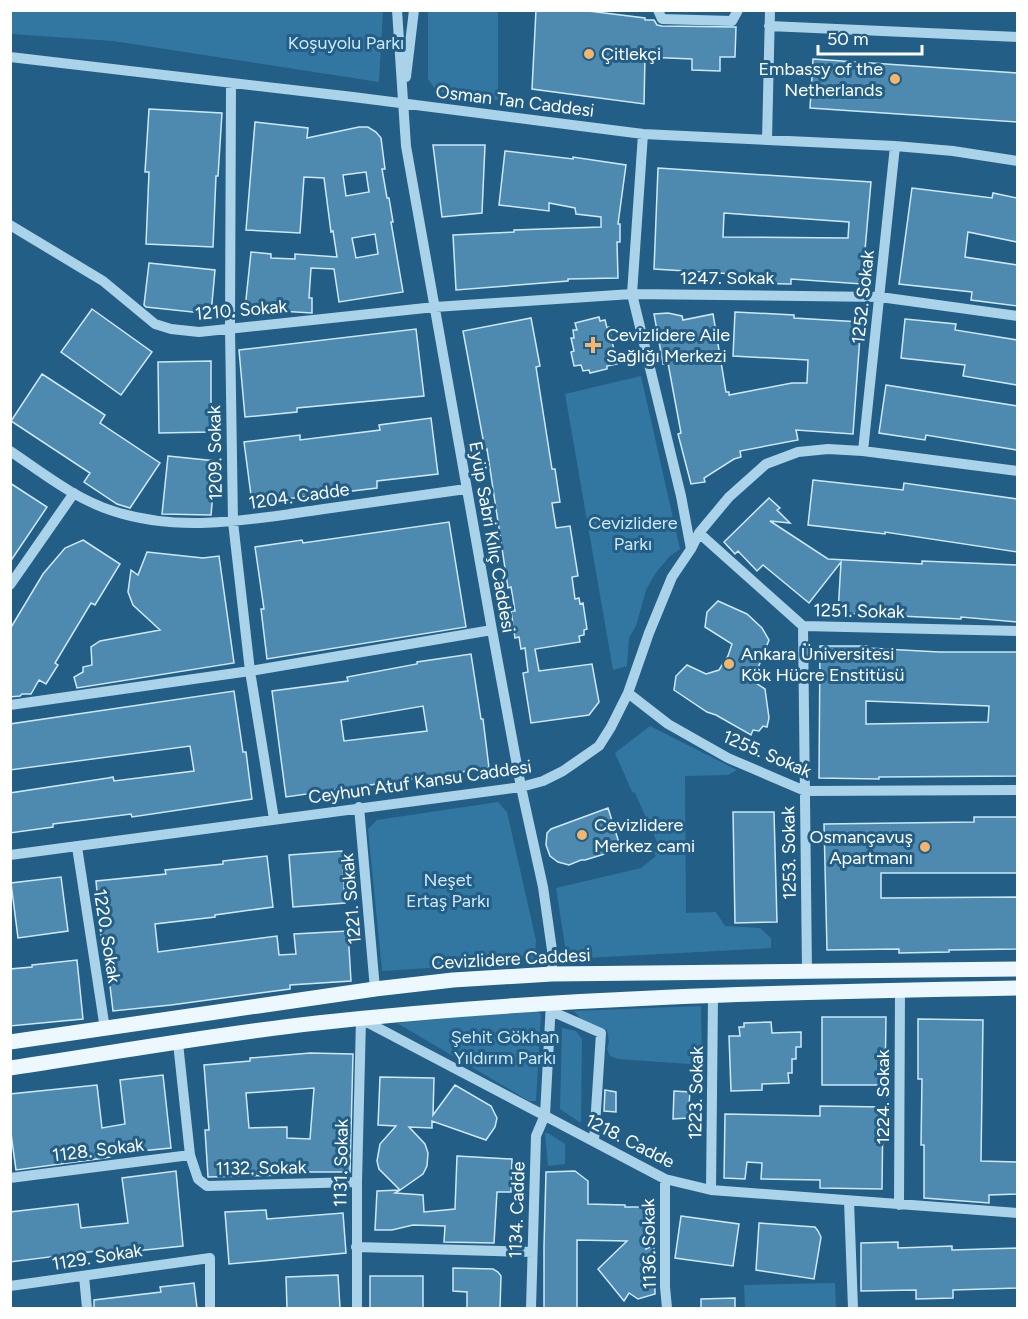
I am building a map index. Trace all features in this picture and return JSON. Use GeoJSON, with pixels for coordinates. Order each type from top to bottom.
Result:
{"type":"FeatureCollection","features":[{"type":"Feature","properties":{"kind":"main road","name":"Cevizlidere Caddesi"},"geometry":{"type":"LineString","coordinates":[[10,1042],[375,989],[453,980],[552,974],[1017,969]]}},
{"type":"Feature","properties":{"kind":"main road"},"geometry":{"type":"LineString","coordinates":[[10,1068],[178,1042],[361,1018],[714,996],[1017,988]]}},
{"type":"Feature","properties":{"kind":"street","name":"Eyüp Sabri Kılıç Caddesi"},"geometry":{"type":"LineString","coordinates":[[397,10],[406,146],[521,787],[543,887],[552,950],[552,974]]}},
{"type":"Feature","properties":{"kind":"street","name":"Eyüp Sabri Kılıç Caddesi"},"geometry":{"type":"LineString","coordinates":[[402,104],[414,10]]}},
{"type":"Feature","properties":{"kind":"street"},"geometry":{"type":"LineString","coordinates":[[658,10],[662,19],[732,21],[738,10]]}},
{"type":"Feature","properties":{"kind":"street"},"geometry":{"type":"LineString","coordinates":[[767,140],[770,10]]}},
{"type":"Feature","properties":{"kind":"street"},"geometry":{"type":"LineString","coordinates":[[769,26],[1017,37]]}},
{"type":"Feature","properties":{"kind":"street","name":"Osman Tan Caddesi"},"geometry":{"type":"LineString","coordinates":[[10,57],[643,134],[895,146],[952,151],[1017,161]]}},
{"type":"Feature","properties":{"kind":"street","name":"1209. Sokak"},"geometry":{"type":"LineString","coordinates":[[231,83],[230,328],[233,522],[250,671],[274,819]]}},
{"type":"Feature","properties":{"kind":"street"},"geometry":{"type":"LineString","coordinates":[[643,134],[632,294],[681,496],[691,549]]}},
{"type":"Feature","properties":{"kind":"street","name":"1252. Sokak"},"geometry":{"type":"LineString","coordinates":[[863,451],[895,146]]}},
{"type":"Feature","properties":{"kind":"street","name":"1210. Sokak"},"geometry":{"type":"LineString","coordinates":[[10,225],[104,281],[150,320],[171,329],[199,332],[435,307]]}},
{"type":"Feature","properties":{"kind":"street","name":"1247. Sokak"},"geometry":{"type":"LineString","coordinates":[[435,307],[632,294],[880,297],[1017,316]]}},
{"type":"Feature","properties":{"kind":"street","name":"Ceyhun Atuf Kansu Caddesi"},"geometry":{"type":"LineString","coordinates":[[10,855],[521,787],[543,781],[563,771],[599,746],[628,693],[672,577],[699,533],[729,497],[766,464],[798,452],[828,449],[863,451],[1017,471]]}},
{"type":"Feature","properties":{"kind":"street","name":"1204. Cadde"},"geometry":{"type":"LineString","coordinates":[[10,451],[74,493],[111,510],[172,523],[233,522],[466,489]]}},
{"type":"Feature","properties":{"kind":"street"},"geometry":{"type":"LineString","coordinates":[[10,585],[74,493]]}},
{"type":"Feature","properties":{"kind":"street","name":"1251. Sokak"},"geometry":{"type":"LineString","coordinates":[[699,533],[803,626],[1017,631]]}},
{"type":"Feature","properties":{"kind":"street","name":"1253. Sokak"},"geometry":{"type":"LineString","coordinates":[[803,626],[807,971]]}},
{"type":"Feature","properties":{"kind":"street"},"geometry":{"type":"LineString","coordinates":[[10,705],[250,671],[492,630]]}},
{"type":"Feature","properties":{"kind":"street","name":"1255. Sokak"},"geometry":{"type":"LineString","coordinates":[[628,693],[668,724],[728,758],[805,791],[1017,790]]}},
{"type":"Feature","properties":{"kind":"street","name":"1221. Sokak"},"geometry":{"type":"LineString","coordinates":[[359,807],[375,989]]}},
{"type":"Feature","properties":{"kind":"street","name":"1220. Sokak"},"geometry":{"type":"LineString","coordinates":[[77,847],[105,1029]]}},
{"type":"Feature","properties":{"kind":"street","name":"1224. Sokak"},"geometry":{"type":"LineString","coordinates":[[899,1205],[900,990]]}},
{"type":"Feature","properties":{"kind":"street","name":"1223. Sokak"},"geometry":{"type":"LineString","coordinates":[[711,1190],[714,996]]}},
{"type":"Feature","properties":{"kind":"street"},"geometry":{"type":"LineString","coordinates":[[545,1115],[551,1007],[601,1033],[594,1141]]}},
{"type":"Feature","properties":{"kind":"street","name":"1218. Cadde"},"geometry":{"type":"LineString","coordinates":[[361,1018],[665,1179],[711,1190],[1017,1213]]}},
{"type":"Feature","properties":{"kind":"street","name":"1131. Sokak"},"geometry":{"type":"LineString","coordinates":[[357,1308],[356,1247],[361,1018]]}},
{"type":"Feature","properties":{"kind":"street","name":"1132. Sokak"},"geometry":{"type":"LineString","coordinates":[[178,1042],[190,1155],[198,1179],[207,1186],[357,1182]]}},
{"type":"Feature","properties":{"kind":"street","name":"1134. Cadde"},"geometry":{"type":"LineString","coordinates":[[531,1308],[536,1136],[545,1115]]}},
{"type":"Feature","properties":{"kind":"street","name":"1128. Sokak"},"geometry":{"type":"LineString","coordinates":[[10,1178],[190,1155]]}},
{"type":"Feature","properties":{"kind":"street","name":"1136. Sokak"},"geometry":{"type":"LineString","coordinates":[[665,1179],[667,1308]]}},
{"type":"Feature","properties":{"kind":"street"},"geometry":{"type":"LineString","coordinates":[[849,1202],[853,1308]]}},
{"type":"Feature","properties":{"kind":"street"},"geometry":{"type":"LineString","coordinates":[[356,1247],[532,1252]]}},
{"type":"Feature","properties":{"kind":"street","name":"1129. Sokak"},"geometry":{"type":"LineString","coordinates":[[10,1286],[210,1258],[210,1303]]}},
{"type":"Feature","properties":{"kind":"street"},"geometry":{"type":"LineString","coordinates":[[84,1276],[87,1308]]}},
{"type":"Feature","properties":{"kind":"green space","name":"Koşuyolu Parkı"},"geometry":{"type":"Polygon","coordinates":[[[10,11],[383,11],[379,82],[113,41],[11,34],[10,11]]]}},
{"type":"Feature","properties":{"kind":"green space"},"geometry":{"type":"Polygon","coordinates":[[[428,11],[498,11],[498,100],[437,92],[428,79],[428,11]]]}},
{"type":"Feature","properties":{"kind":"green space","name":"Cevizlidere Parkı"},"geometry":{"type":"Polygon","coordinates":[[[641,376],[680,549],[670,556],[655,574],[646,590],[636,626],[629,638],[627,666],[613,670],[565,394],[641,376]]]}},
{"type":"Feature","properties":{"kind":"green space"},"geometry":{"type":"Polygon","coordinates":[[[650,726],[737,770],[728,775],[685,776],[686,913],[716,912],[725,926],[760,928],[771,938],[771,948],[567,959],[556,888],[641,868],[656,856],[653,846],[657,842],[615,753],[650,726]]]}},
{"type":"Feature","properties":{"kind":"green space","name":"Neşet Ertaş Parkı"},"geometry":{"type":"Polygon","coordinates":[[[498,802],[507,812],[536,940],[535,958],[527,962],[382,971],[368,829],[377,820],[498,802]]]}},
{"type":"Feature","properties":{"kind":"green space"},"geometry":{"type":"Polygon","coordinates":[[[701,1006],[702,1065],[618,1059],[610,1056],[607,1049],[609,1042],[607,1030],[581,1019],[574,1011],[701,1006]]]}},
{"type":"Feature","properties":{"kind":"green space","name":"Şehit Gökhan Yıldırım Parkı"},"geometry":{"type":"Polygon","coordinates":[[[535,1010],[541,1014],[536,1101],[529,1101],[397,1023],[535,1010]]]}},
{"type":"Feature","properties":{"kind":"green space"},"geometry":{"type":"Polygon","coordinates":[[[562,1028],[576,1031],[582,1039],[581,1123],[560,1109],[562,1028]]]}},
{"type":"Feature","properties":{"kind":"green space"},"geometry":{"type":"Polygon","coordinates":[[[545,1133],[565,1144],[565,1164],[548,1166],[545,1133]]]}},
{"type":"Feature","properties":{"kind":"green space"},"geometry":{"type":"Polygon","coordinates":[[[835,1283],[836,1308],[745,1308],[744,1285],[835,1283]]]}},
{"type":"Feature","properties":{"kind":"building","name":"Çitlekçi"},"geometry":{"type":"Polygon","coordinates":[[[536,10],[580,10],[645,18],[645,20],[654,20],[657,25],[662,26],[736,27],[735,57],[720,57],[720,71],[692,70],[692,59],[645,57],[644,104],[532,89],[536,10]]]}},
{"type":"Feature","properties":{"kind":"building"},"geometry":{"type":"Polygon","coordinates":[[[813,59],[1017,73],[1017,122],[810,108],[813,59]]]}},
{"type":"Feature","properties":{"kind":"building"},"geometry":{"type":"Polygon","coordinates":[[[149,109],[222,113],[213,247],[146,244],[149,172],[145,172],[149,109]]]}},
{"type":"Feature","properties":{"kind":"building"},"geometry":{"type":"Polygon","coordinates":[[[255,122],[308,128],[307,138],[368,127],[381,138],[385,169],[382,169],[387,198],[389,198],[403,292],[339,302],[334,269],[311,268],[309,298],[312,298],[312,313],[245,309],[251,252],[271,254],[271,258],[295,259],[295,254],[337,257],[333,231],[331,232],[324,178],[304,177],[300,233],[246,230],[255,122]],[[366,172],[343,175],[346,196],[369,192],[366,172]],[[375,234],[352,238],[356,258],[378,254],[375,234]]]}},
{"type":"Feature","properties":{"kind":"building"},"geometry":{"type":"Polygon","coordinates":[[[433,145],[485,145],[482,213],[442,217],[433,145]]]}},
{"type":"Feature","properties":{"kind":"building"},"geometry":{"type":"Polygon","coordinates":[[[505,151],[573,159],[573,157],[626,165],[618,224],[620,224],[620,242],[617,242],[618,278],[568,279],[568,281],[456,290],[453,235],[601,227],[601,217],[576,214],[575,208],[549,203],[549,211],[499,205],[505,151]]]}},
{"type":"Feature","properties":{"kind":"building"},"geometry":{"type":"Polygon","coordinates":[[[658,168],[871,182],[862,284],[791,279],[791,284],[734,283],[734,274],[654,269],[658,168]],[[724,213],[723,237],[848,238],[849,222],[724,213]]]}},
{"type":"Feature","properties":{"kind":"building"},"geometry":{"type":"Polygon","coordinates":[[[912,188],[992,198],[993,193],[1017,198],[1017,242],[968,232],[965,257],[1017,265],[1017,306],[971,300],[972,292],[899,284],[912,188]]]}},
{"type":"Feature","properties":{"kind":"building"},"geometry":{"type":"Polygon","coordinates":[[[149,263],[215,270],[211,314],[146,307],[144,305],[149,263]]]}},
{"type":"Feature","properties":{"kind":"building"},"geometry":{"type":"Polygon","coordinates":[[[92,309],[152,352],[121,395],[61,352],[92,309]]]}},
{"type":"Feature","properties":{"kind":"building"},"geometry":{"type":"Polygon","coordinates":[[[735,312],[861,322],[853,434],[796,430],[798,440],[740,451],[741,457],[704,478],[705,482],[691,484],[678,434],[681,433],[668,363],[663,364],[654,314],[668,313],[682,316],[683,320],[713,314],[726,392],[729,392],[729,395],[792,383],[807,383],[808,360],[733,356],[735,312]]]}},
{"type":"Feature","properties":{"kind":"building","name":"Cevizlidere Aile Sağlığı Merkezi"},"geometry":{"type":"Polygon","coordinates":[[[599,317],[600,321],[605,320],[607,328],[609,327],[617,364],[590,373],[589,370],[583,371],[581,365],[574,366],[571,338],[574,338],[573,330],[577,330],[575,323],[599,317]]]}},
{"type":"Feature","properties":{"kind":"building"},"geometry":{"type":"Polygon","coordinates":[[[531,318],[540,366],[536,367],[552,469],[555,469],[560,502],[552,503],[556,528],[570,526],[578,576],[572,577],[575,599],[579,598],[580,604],[583,603],[587,629],[584,630],[584,635],[579,636],[580,642],[535,649],[539,671],[592,664],[599,702],[589,715],[531,723],[523,673],[528,672],[525,648],[521,649],[519,637],[515,638],[511,611],[515,611],[511,587],[508,588],[487,449],[485,450],[463,331],[531,318]]]}},
{"type":"Feature","properties":{"kind":"building"},"geometry":{"type":"Polygon","coordinates":[[[905,319],[956,324],[955,330],[1017,340],[1017,385],[963,376],[965,365],[901,358],[905,319]]]}},
{"type":"Feature","properties":{"kind":"building"},"geometry":{"type":"Polygon","coordinates":[[[416,329],[424,396],[297,408],[297,412],[245,417],[239,350],[416,329]]]}},
{"type":"Feature","properties":{"kind":"building"},"geometry":{"type":"Polygon","coordinates":[[[211,361],[211,432],[159,433],[158,362],[211,361]]]}},
{"type":"Feature","properties":{"kind":"building"},"geometry":{"type":"Polygon","coordinates":[[[42,374],[105,415],[100,423],[160,463],[130,508],[117,504],[84,482],[90,473],[11,421],[42,374]]]}},
{"type":"Feature","properties":{"kind":"building"},"geometry":{"type":"Polygon","coordinates":[[[886,385],[1017,406],[1017,450],[926,435],[925,440],[879,433],[886,385]]]}},
{"type":"Feature","properties":{"kind":"building"},"geometry":{"type":"Polygon","coordinates":[[[431,418],[438,474],[377,481],[377,488],[252,503],[244,442],[300,435],[300,440],[380,430],[379,425],[431,418]]]}},
{"type":"Feature","properties":{"kind":"building"},"geometry":{"type":"Polygon","coordinates":[[[168,456],[216,461],[211,515],[162,514],[168,456]]]}},
{"type":"Feature","properties":{"kind":"building"},"geometry":{"type":"Polygon","coordinates":[[[813,480],[903,490],[904,483],[1017,499],[1017,552],[885,532],[885,534],[808,525],[813,480]]]}},
{"type":"Feature","properties":{"kind":"building"},"geometry":{"type":"Polygon","coordinates":[[[10,483],[47,507],[10,562],[10,483]]]}},
{"type":"Feature","properties":{"kind":"building"},"geometry":{"type":"Polygon","coordinates":[[[769,498],[780,508],[777,510],[790,523],[770,521],[828,559],[922,564],[922,561],[1017,565],[1017,622],[961,617],[961,619],[838,613],[841,562],[809,603],[763,565],[757,571],[738,551],[735,554],[724,542],[769,498]]]}},
{"type":"Feature","properties":{"kind":"building"},"geometry":{"type":"Polygon","coordinates":[[[449,522],[466,627],[267,659],[261,609],[264,609],[255,547],[302,540],[303,543],[449,522]]]}},
{"type":"Feature","properties":{"kind":"building"},"geometry":{"type":"Polygon","coordinates":[[[83,540],[120,564],[95,605],[91,603],[55,663],[58,665],[46,684],[39,680],[31,694],[10,697],[10,629],[43,574],[65,548],[83,540]]]}},
{"type":"Feature","properties":{"kind":"building"},"geometry":{"type":"Polygon","coordinates":[[[147,552],[203,558],[219,556],[234,663],[77,688],[74,677],[83,672],[83,667],[92,665],[91,647],[100,641],[160,630],[133,605],[128,592],[131,570],[138,575],[147,552]]]}},
{"type":"Feature","properties":{"kind":"building","name":"Ankara Üniversitesi Kök Hücre Enstitüsü"},"geometry":{"type":"Polygon","coordinates":[[[718,601],[747,614],[762,628],[769,640],[753,681],[765,689],[769,718],[767,727],[763,726],[759,731],[753,730],[751,735],[707,712],[674,690],[676,676],[687,665],[706,674],[719,670],[728,656],[732,644],[705,627],[707,612],[718,601]]]}},
{"type":"Feature","properties":{"kind":"building"},"geometry":{"type":"Polygon","coordinates":[[[820,646],[867,646],[867,648],[939,652],[1017,652],[1017,776],[819,778],[820,646]],[[866,701],[866,724],[988,722],[989,706],[866,701]]]}},
{"type":"Feature","properties":{"kind":"building"},"geometry":{"type":"Polygon","coordinates":[[[471,654],[489,768],[286,797],[272,691],[348,681],[347,677],[417,664],[417,662],[471,654]],[[423,706],[341,720],[344,741],[427,731],[423,706]]]}},
{"type":"Feature","properties":{"kind":"building"},"geometry":{"type":"Polygon","coordinates":[[[234,691],[243,752],[246,752],[252,799],[132,817],[131,814],[53,824],[53,827],[10,833],[10,793],[113,777],[114,781],[194,771],[190,746],[10,770],[10,724],[234,691]]]}},
{"type":"Feature","properties":{"kind":"building","name":"Cevizlidere Merkez cami"},"geometry":{"type":"Polygon","coordinates":[[[608,808],[621,849],[569,865],[558,862],[550,856],[546,845],[547,833],[551,829],[608,808]]]}},
{"type":"Feature","properties":{"kind":"building"},"geometry":{"type":"Polygon","coordinates":[[[733,812],[774,812],[777,922],[735,923],[733,812]]]}},
{"type":"Feature","properties":{"kind":"building"},"geometry":{"type":"Polygon","coordinates":[[[974,817],[1017,817],[1017,873],[881,873],[881,898],[1017,897],[1017,949],[899,953],[899,949],[827,950],[824,824],[974,822],[974,817]]]}},
{"type":"Feature","properties":{"kind":"building"},"geometry":{"type":"Polygon","coordinates":[[[342,851],[345,903],[293,907],[289,855],[342,851]]]}},
{"type":"Feature","properties":{"kind":"building"},"geometry":{"type":"Polygon","coordinates":[[[267,856],[273,907],[155,924],[158,952],[277,936],[279,955],[296,954],[294,934],[348,931],[351,981],[290,985],[290,989],[113,1011],[104,936],[101,936],[96,881],[166,874],[165,870],[223,864],[223,861],[267,856]]]}},
{"type":"Feature","properties":{"kind":"building"},"geometry":{"type":"Polygon","coordinates":[[[61,877],[68,931],[18,938],[11,883],[61,877]]]}},
{"type":"Feature","properties":{"kind":"building"},"geometry":{"type":"Polygon","coordinates":[[[77,960],[83,1019],[10,1026],[10,969],[77,960]]]}},
{"type":"Feature","properties":{"kind":"building"},"geometry":{"type":"Polygon","coordinates":[[[822,1017],[886,1017],[885,1085],[822,1085],[822,1017]]]}},
{"type":"Feature","properties":{"kind":"building"},"geometry":{"type":"Polygon","coordinates":[[[918,1019],[983,1020],[981,1161],[1017,1162],[1017,1194],[989,1195],[989,1203],[924,1198],[924,1145],[921,1145],[922,1079],[918,1079],[918,1019]]]}},
{"type":"Feature","properties":{"kind":"building"},"geometry":{"type":"Polygon","coordinates":[[[771,1022],[772,1033],[801,1032],[801,1047],[796,1047],[796,1059],[792,1059],[792,1073],[788,1073],[789,1083],[762,1084],[762,1090],[731,1091],[729,1036],[740,1036],[739,1027],[744,1027],[744,1023],[771,1022]]]}},
{"type":"Feature","properties":{"kind":"building"},"geometry":{"type":"Polygon","coordinates":[[[310,1053],[353,1054],[350,1172],[288,1172],[289,1175],[208,1177],[205,1130],[209,1130],[204,1065],[250,1061],[250,1058],[310,1053]],[[314,1088],[246,1093],[249,1128],[287,1127],[287,1138],[310,1139],[314,1088]]]}},
{"type":"Feature","properties":{"kind":"building"},"geometry":{"type":"Polygon","coordinates":[[[163,1075],[171,1148],[109,1154],[110,1157],[105,1158],[16,1170],[10,1126],[10,1094],[97,1085],[102,1128],[125,1124],[120,1080],[163,1075]]]}},
{"type":"Feature","properties":{"kind":"building"},"geometry":{"type":"Polygon","coordinates":[[[380,1077],[434,1078],[433,1115],[455,1085],[491,1106],[497,1118],[495,1127],[486,1140],[432,1121],[432,1128],[409,1127],[425,1144],[428,1153],[427,1166],[423,1174],[400,1190],[379,1169],[377,1161],[380,1144],[396,1126],[378,1125],[380,1077]]]}},
{"type":"Feature","properties":{"kind":"building"},"geometry":{"type":"Polygon","coordinates":[[[605,1090],[616,1092],[616,1112],[604,1111],[605,1090]]]}},
{"type":"Feature","properties":{"kind":"building"},"geometry":{"type":"Polygon","coordinates":[[[674,1091],[690,1092],[688,1118],[673,1119],[674,1091]]]}},
{"type":"Feature","properties":{"kind":"building"},"geometry":{"type":"Polygon","coordinates":[[[820,1106],[883,1107],[882,1189],[820,1188],[820,1180],[761,1179],[762,1163],[747,1162],[745,1179],[724,1178],[725,1114],[820,1116],[820,1106]]]}},
{"type":"Feature","properties":{"kind":"building"},"geometry":{"type":"Polygon","coordinates":[[[457,1156],[512,1159],[511,1192],[497,1192],[494,1243],[444,1242],[445,1226],[413,1225],[392,1230],[375,1230],[377,1191],[400,1190],[395,1193],[423,1195],[424,1212],[455,1209],[457,1156]]]}},
{"type":"Feature","properties":{"kind":"building"},"geometry":{"type":"Polygon","coordinates":[[[176,1171],[183,1246],[97,1255],[97,1251],[10,1262],[10,1212],[78,1204],[81,1228],[128,1223],[122,1178],[176,1171]]]}},
{"type":"Feature","properties":{"kind":"building"},"geometry":{"type":"Polygon","coordinates":[[[575,1171],[588,1181],[588,1204],[647,1207],[646,1249],[654,1245],[655,1294],[638,1299],[629,1293],[624,1301],[598,1269],[627,1241],[577,1240],[577,1308],[544,1308],[546,1172],[575,1171]]]}},
{"type":"Feature","properties":{"kind":"building"},"geometry":{"type":"Polygon","coordinates":[[[266,1210],[267,1219],[343,1213],[346,1253],[229,1264],[225,1212],[266,1210]]]}},
{"type":"Feature","properties":{"kind":"building"},"geometry":{"type":"Polygon","coordinates":[[[681,1216],[739,1224],[733,1266],[675,1258],[681,1216]]]}},
{"type":"Feature","properties":{"kind":"building"},"geometry":{"type":"Polygon","coordinates":[[[759,1223],[815,1227],[821,1237],[814,1279],[756,1270],[759,1223]]]}},
{"type":"Feature","properties":{"kind":"building"},"geometry":{"type":"Polygon","coordinates":[[[898,1242],[898,1248],[952,1246],[952,1250],[1017,1248],[1017,1288],[953,1290],[953,1298],[916,1299],[916,1290],[861,1291],[861,1243],[898,1242]]]}},
{"type":"Feature","properties":{"kind":"building"},"geometry":{"type":"Polygon","coordinates":[[[453,1268],[493,1269],[498,1272],[501,1276],[500,1308],[467,1308],[467,1292],[453,1291],[453,1268]]]}},
{"type":"Feature","properties":{"kind":"building"},"geometry":{"type":"Polygon","coordinates":[[[338,1275],[340,1308],[287,1308],[286,1277],[338,1275]]]}},
{"type":"Feature","properties":{"kind":"building"},"geometry":{"type":"Polygon","coordinates":[[[370,1276],[423,1276],[423,1308],[370,1308],[370,1276]]]}},
{"type":"Feature","properties":{"kind":"building"},"geometry":{"type":"Polygon","coordinates":[[[194,1283],[197,1308],[94,1308],[94,1300],[161,1292],[160,1287],[194,1283]]]}},
{"type":"Feature","properties":{"kind":"building"},"geometry":{"type":"Polygon","coordinates":[[[735,1298],[735,1308],[701,1308],[701,1299],[735,1298]]]}},
{"type":"Feature","properties":{"kind":"place","name":"Çitlekçi"},"geometry":{"type":"Point","coordinates":[589,54]}},
{"type":"Feature","properties":{"kind":"place","name":"Embassy of the Netherlands"},"geometry":{"type":"Point","coordinates":[895,79]}},
{"type":"Feature","properties":{"kind":"place","name":"Cevizlidere Aile Sağlığı Merkezi"},"geometry":{"type":"Point","coordinates":[593,345]}},
{"type":"Feature","properties":{"kind":"place","name":"Ankara Üniversitesi Kök Hücre Enstitüsü"},"geometry":{"type":"Point","coordinates":[729,664]}},
{"type":"Feature","properties":{"kind":"place","name":"Cevizlidere Merkez cami"},"geometry":{"type":"Point","coordinates":[582,835]}},
{"type":"Feature","properties":{"kind":"place","name":"Osmançavuş Apartmanı"},"geometry":{"type":"Point","coordinates":[925,847]}}]}
